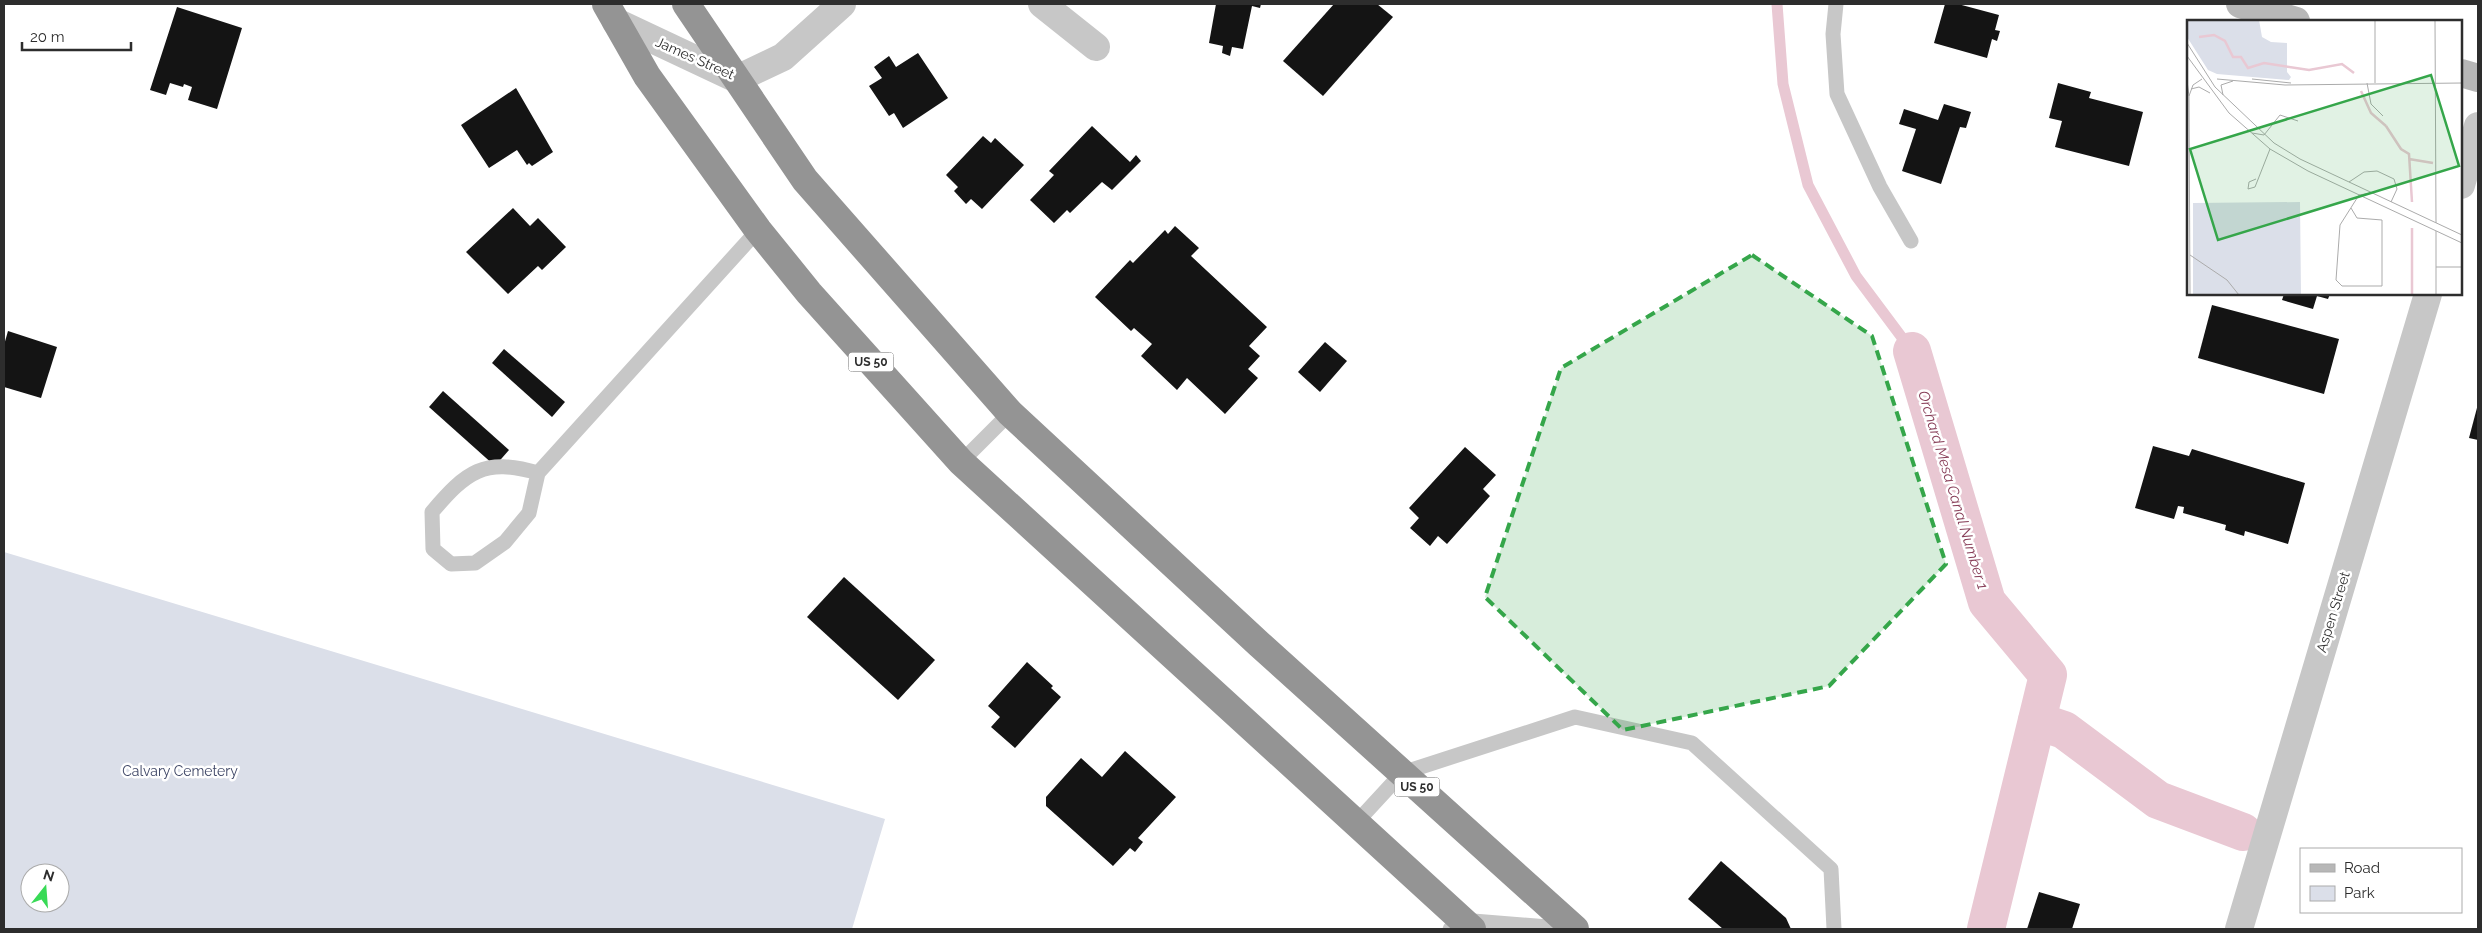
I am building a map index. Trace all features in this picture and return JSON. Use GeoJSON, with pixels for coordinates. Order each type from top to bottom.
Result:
{"type":"FeatureCollection","features":[{"type":"Feature","properties":{"kind":"highway","name":"US 50"},"geometry":{"type":"LineString","coordinates":[[686,4],[804,180],[1010,413],[1575,929]]}},
{"type":"Feature","properties":{"kind":"highway","name":"US 50"},"geometry":{"type":"LineString","coordinates":[[611,13],[648,76],[758,230],[809,293],[961,462],[1355,824],[1461,926]]}},
{"type":"Feature","properties":{"kind":"main road"},"geometry":{"type":"LineString","coordinates":[[2240,4],[2293,20]]}},
{"type":"Feature","properties":{"kind":"main road"},"geometry":{"type":"LineString","coordinates":[[2462,73],[2478,78]]}},
{"type":"Feature","properties":{"kind":"street","name":"James Street"},"geometry":{"type":"LineString","coordinates":[[611,13],[737,79],[783,57],[842,4]]}},
{"type":"Feature","properties":{"kind":"street"},"geometry":{"type":"LineString","coordinates":[[1042,4],[1096,47]]}},
{"type":"Feature","properties":{"kind":"street"},"geometry":{"type":"LineString","coordinates":[[2462,181],[2478,126]]}},
{"type":"Feature","properties":{"kind":"street","name":"Aspen Street"},"geometry":{"type":"LineString","coordinates":[[2239,929],[2428,295]]}},
{"type":"Feature","properties":{"kind":"lane"},"geometry":{"type":"LineString","coordinates":[[1836,4],[1834,34],[1837,94],[1880,187],[1911,241]]}},
{"type":"Feature","properties":{"kind":"lane"},"geometry":{"type":"LineString","coordinates":[[538,473],[515,466],[480,469],[456,484],[432,512],[433,549],[451,564],[475,563],[504,542],[529,512],[538,473],[758,230]]}},
{"type":"Feature","properties":{"kind":"lane"},"geometry":{"type":"LineString","coordinates":[[961,462],[1010,413]]}},
{"type":"Feature","properties":{"kind":"lane"},"geometry":{"type":"LineString","coordinates":[[1355,824],[1402,773],[1574,717],[1692,743],[1831,869],[1834,929]]}},
{"type":"Feature","properties":{"kind":"lane"},"geometry":{"type":"LineString","coordinates":[[1461,926],[1575,929]]}},
{"type":"Feature","properties":{"kind":"highlighted area"},"geometry":{"type":"Polygon","coordinates":[[[1752,255],[1872,336],[1946,564],[1829,686],[1623,730],[1485,597],[1561,368],[1752,255]]]}},
{"type":"Feature","properties":{"kind":"green space","name":"Calvary Cemetery"},"geometry":{"type":"Polygon","coordinates":[[[4,552],[885,819],[852,929],[4,929],[4,552]]]}},
{"type":"Feature","properties":{"kind":"building"},"geometry":{"type":"Polygon","coordinates":[[[1216,4],[1261,4],[1260,8],[1252,6],[1243,49],[1232,47],[1230,56],[1222,53],[1223,46],[1209,43],[1216,4]]]}},
{"type":"Feature","properties":{"kind":"building"},"geometry":{"type":"Polygon","coordinates":[[[1334,4],[1377,4],[1393,17],[1323,96],[1283,61],[1334,4]]]}},
{"type":"Feature","properties":{"kind":"building"},"geometry":{"type":"Polygon","coordinates":[[[1945,4],[1958,4],[1999,15],[1995,30],[2000,31],[1997,41],[1992,39],[1987,58],[1934,43],[1945,4]]]}},
{"type":"Feature","properties":{"kind":"building"},"geometry":{"type":"Polygon","coordinates":[[[177,7],[242,28],[217,109],[188,100],[192,87],[184,84],[183,87],[170,83],[166,95],[150,90],[177,7]]]}},
{"type":"Feature","properties":{"kind":"building"},"geometry":{"type":"Polygon","coordinates":[[[918,53],[948,98],[903,128],[894,113],[889,116],[869,86],[882,78],[874,67],[889,56],[896,67],[918,53]]]}},
{"type":"Feature","properties":{"kind":"building"},"geometry":{"type":"Polygon","coordinates":[[[2058,83],[2091,92],[2089,98],[2143,112],[2129,166],[2055,147],[2062,121],[2049,118],[2058,83]]]}},
{"type":"Feature","properties":{"kind":"building"},"geometry":{"type":"Polygon","coordinates":[[[516,88],[553,152],[532,166],[529,163],[527,165],[517,150],[489,168],[461,125],[516,88]]]}},
{"type":"Feature","properties":{"kind":"building"},"geometry":{"type":"Polygon","coordinates":[[[1944,104],[1971,112],[1966,128],[1960,127],[1941,184],[1902,171],[1916,129],[1899,124],[1904,109],[1938,120],[1944,104]]]}},
{"type":"Feature","properties":{"kind":"building"},"geometry":{"type":"Polygon","coordinates":[[[1092,126],[1130,162],[1136,155],[1141,161],[1112,190],[1102,182],[1070,213],[1067,210],[1054,223],[1030,200],[1054,175],[1049,171],[1092,126]]]}},
{"type":"Feature","properties":{"kind":"building"},"geometry":{"type":"Polygon","coordinates":[[[983,136],[991,143],[995,138],[1024,165],[982,209],[971,199],[966,204],[954,191],[958,187],[946,175],[983,136]]]}},
{"type":"Feature","properties":{"kind":"building"},"geometry":{"type":"Polygon","coordinates":[[[513,208],[530,226],[538,218],[566,247],[542,270],[538,266],[508,294],[466,252],[513,208]]]}},
{"type":"Feature","properties":{"kind":"building"},"geometry":{"type":"Polygon","coordinates":[[[1175,226],[1199,248],[1191,256],[1267,327],[1249,346],[1260,356],[1248,369],[1258,378],[1225,414],[1187,378],[1177,390],[1141,356],[1152,344],[1134,328],[1131,331],[1095,297],[1130,260],[1133,263],[1165,230],[1168,234],[1175,226]]]}},
{"type":"Feature","properties":{"kind":"building"},"geometry":{"type":"Polygon","coordinates":[[[2284,295],[2330,295],[2328,299],[2317,296],[2313,309],[2282,300],[2284,295]]]}},
{"type":"Feature","properties":{"kind":"building"},"geometry":{"type":"Polygon","coordinates":[[[2212,305],[2339,339],[2324,394],[2198,358],[2212,305]]]}},
{"type":"Feature","properties":{"kind":"building"},"geometry":{"type":"Polygon","coordinates":[[[8,331],[57,347],[41,398],[4,387],[4,345],[8,331]]]}},
{"type":"Feature","properties":{"kind":"building"},"geometry":{"type":"Polygon","coordinates":[[[1325,342],[1347,361],[1320,392],[1298,372],[1325,342]]]}},
{"type":"Feature","properties":{"kind":"building"},"geometry":{"type":"Polygon","coordinates":[[[504,349],[565,402],[552,417],[492,363],[504,349]]]}},
{"type":"Feature","properties":{"kind":"building"},"geometry":{"type":"Polygon","coordinates":[[[443,391],[509,450],[495,466],[429,407],[443,391]]]}},
{"type":"Feature","properties":{"kind":"building"},"geometry":{"type":"Polygon","coordinates":[[[2478,404],[2478,440],[2469,438],[2478,404]]]}},
{"type":"Feature","properties":{"kind":"building"},"geometry":{"type":"Polygon","coordinates":[[[2153,446],[2189,456],[2192,449],[2305,483],[2288,544],[2245,531],[2244,536],[2225,530],[2226,525],[2183,513],[2184,507],[2178,506],[2174,519],[2135,508],[2153,446]]]}},
{"type":"Feature","properties":{"kind":"building"},"geometry":{"type":"Polygon","coordinates":[[[1465,447],[1496,475],[1483,489],[1490,496],[1447,544],[1438,536],[1430,546],[1410,528],[1419,518],[1409,508],[1465,447]]]}},
{"type":"Feature","properties":{"kind":"building"},"geometry":{"type":"Polygon","coordinates":[[[844,577],[935,660],[898,700],[807,617],[844,577]]]}},
{"type":"Feature","properties":{"kind":"building"},"geometry":{"type":"Polygon","coordinates":[[[1027,662],[1053,686],[1051,688],[1061,697],[1015,748],[991,727],[1000,717],[988,706],[1027,662]]]}},
{"type":"Feature","properties":{"kind":"building"},"geometry":{"type":"Polygon","coordinates":[[[1125,751],[1176,797],[1138,838],[1143,842],[1135,852],[1130,848],[1113,866],[1046,806],[1046,797],[1081,758],[1102,777],[1125,751]]]}},
{"type":"Feature","properties":{"kind":"building"},"geometry":{"type":"Polygon","coordinates":[[[1721,861],[1786,918],[1791,929],[1723,929],[1688,899],[1721,861]]]}},
{"type":"Feature","properties":{"kind":"building"},"geometry":{"type":"Polygon","coordinates":[[[2039,892],[2080,904],[2072,929],[2027,929],[2039,892]]]}},
{"type":"Feature","properties":{"kind":"waterway"},"geometry":{"type":"LineString","coordinates":[[1777,4],[1783,84],[1808,185],[1856,276],[1912,351]]}},
{"type":"Feature","properties":{"kind":"waterway","name":"Orchard Mesa Canal Number 1"},"geometry":{"type":"LineString","coordinates":[[1912,351],[1987,602],[2048,675],[1986,929]]}},
{"type":"Feature","properties":{"kind":"waterway"},"geometry":{"type":"LineString","coordinates":[[2037,721],[2064,730],[2158,800],[2243,832]]}}]}
